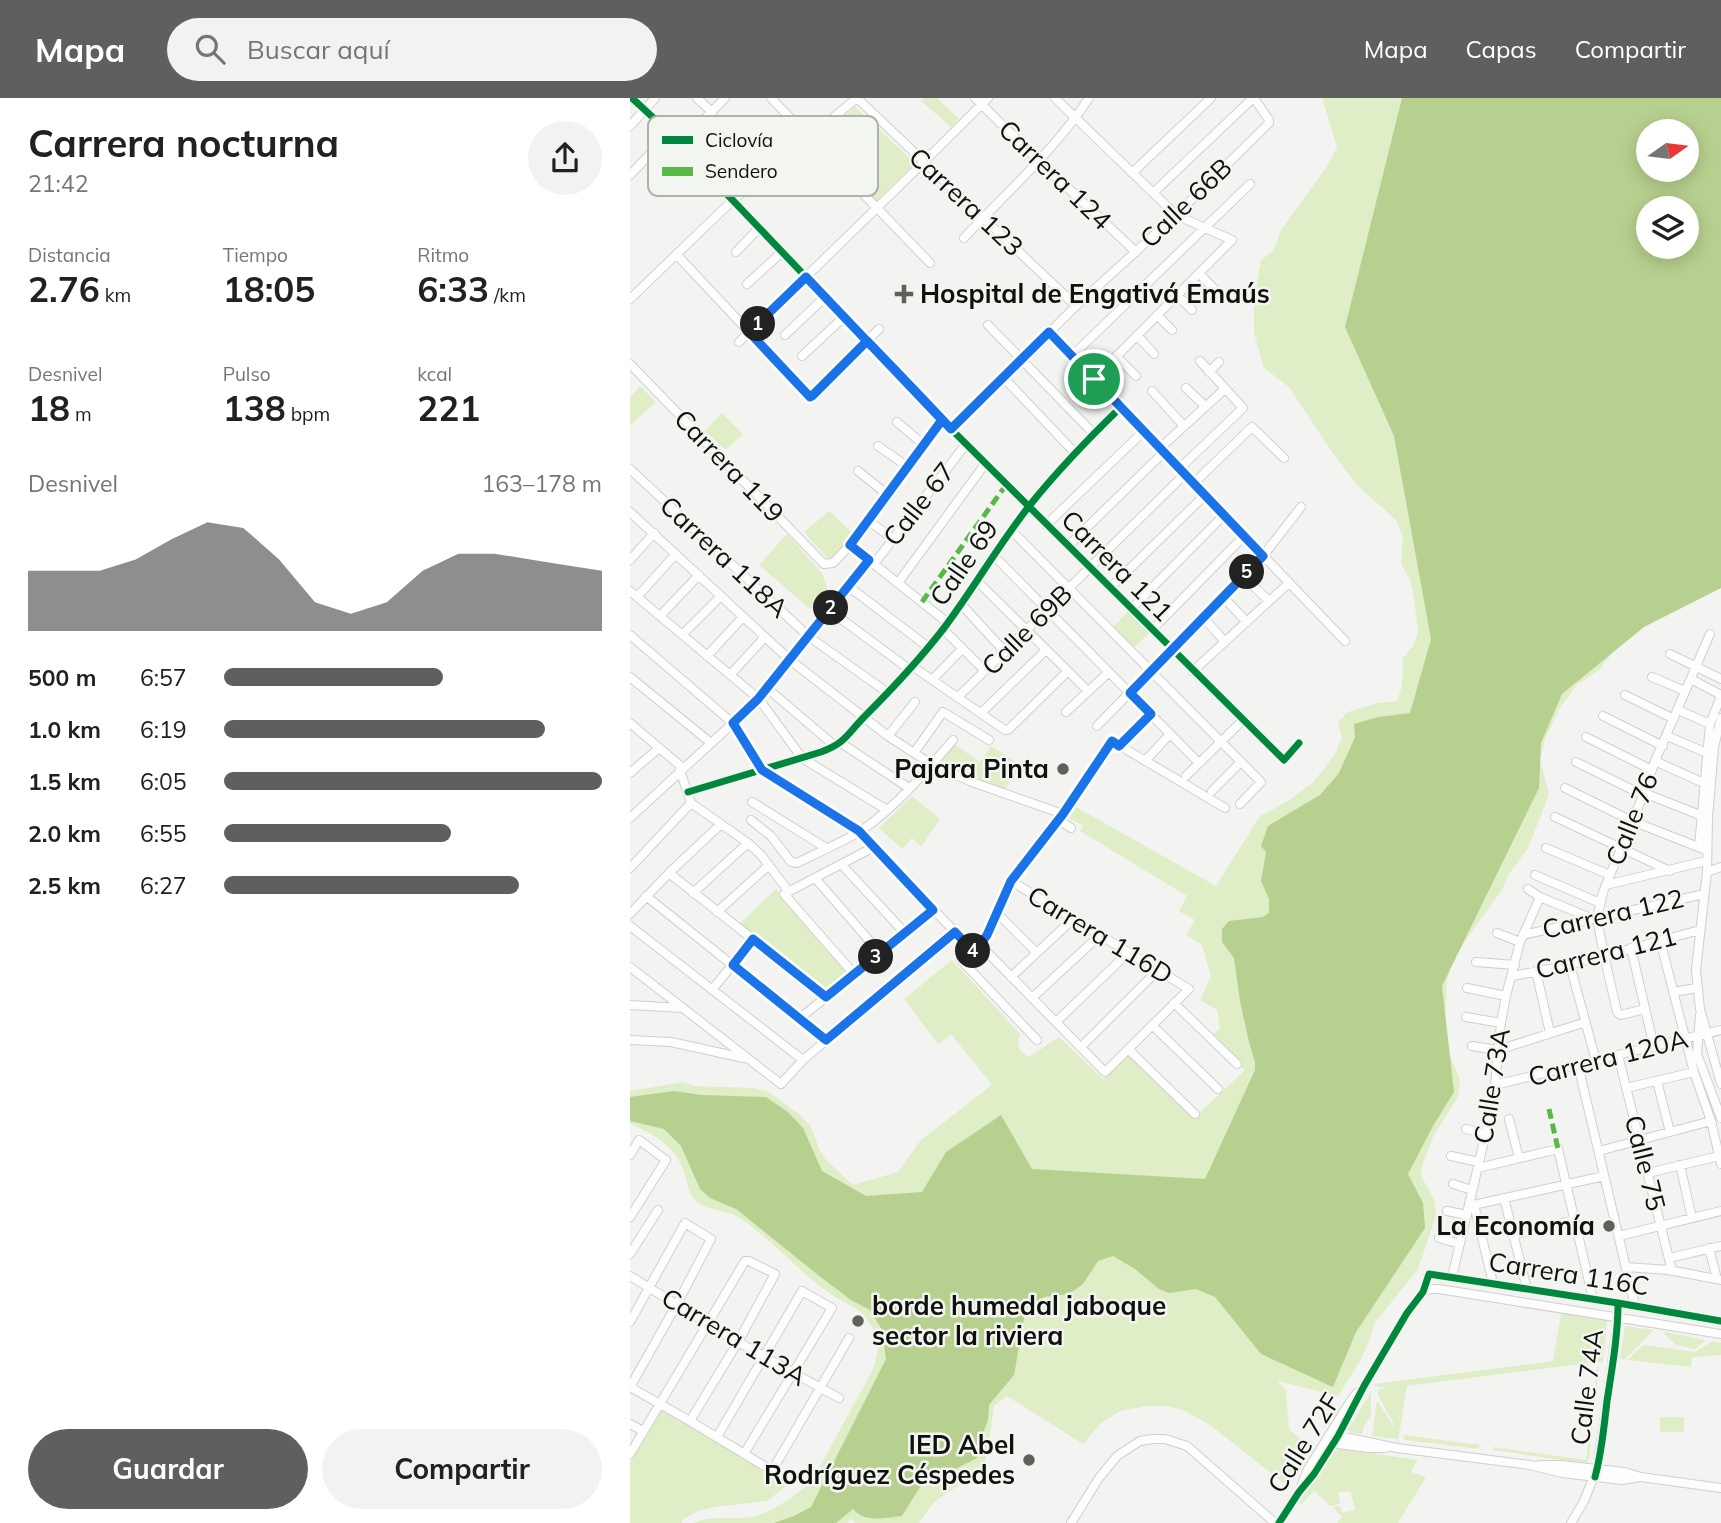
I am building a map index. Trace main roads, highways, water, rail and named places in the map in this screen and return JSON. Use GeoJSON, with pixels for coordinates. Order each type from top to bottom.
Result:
{"type":"FeatureCollection","features":[{"type":"Feature","properties":{"kind":"place","name":"Hospital de Engativá Emaús"},"geometry":{"type":"Point","coordinates":[904,294]}},
{"type":"Feature","properties":{"kind":"place","name":"Pajara Pinta"},"geometry":{"type":"Point","coordinates":[1063,769]}},
{"type":"Feature","properties":{"kind":"place","name":"La Economía"},"geometry":{"type":"Point","coordinates":[1609,1226]}},
{"type":"Feature","properties":{"kind":"place","name":"borde humedal jaboque sector la riviera"},"geometry":{"type":"Point","coordinates":[858,1321]}},
{"type":"Feature","properties":{"kind":"place","name":"IED Abel Rodríguez Céspedes"},"geometry":{"type":"Point","coordinates":[1029,1460]}}]}
